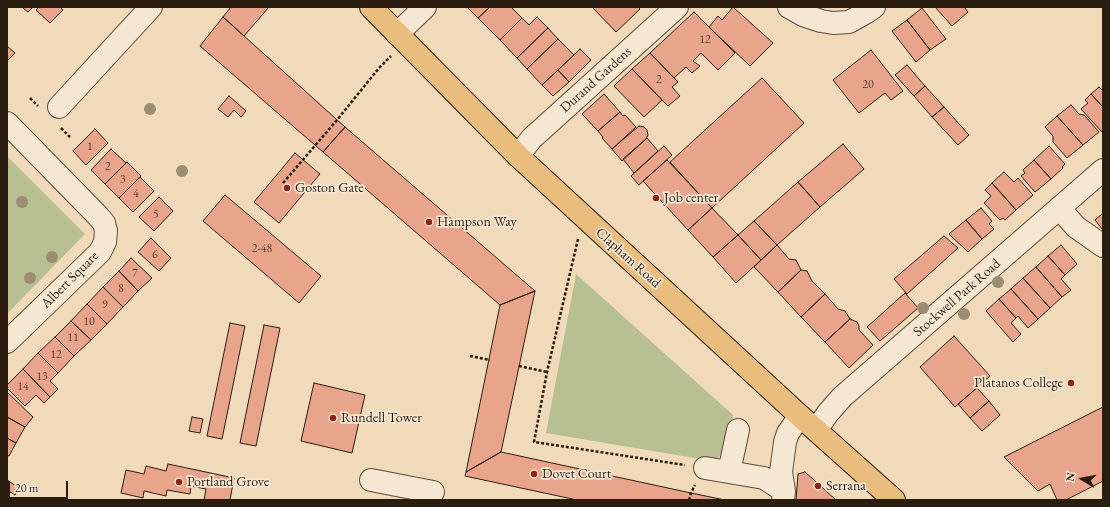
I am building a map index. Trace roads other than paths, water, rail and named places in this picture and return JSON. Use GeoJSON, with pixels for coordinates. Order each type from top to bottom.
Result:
{"type":"FeatureCollection","features":[{"type":"Feature","properties":{"kind":"highway","name":"Clapham Road"},"geometry":{"type":"LineString","coordinates":[[371,7],[518,156],[800,416],[894,500]]}},
{"type":"Feature","properties":{"kind":"street"},"geometry":{"type":"LineString","coordinates":[[58,107],[151,7]]}},
{"type":"Feature","properties":{"kind":"street"},"geometry":{"type":"LineString","coordinates":[[401,38],[424,7]]}},
{"type":"Feature","properties":{"kind":"street","name":"Durand Gardens"},"geometry":{"type":"LineString","coordinates":[[518,156],[532,138],[677,7]]}},
{"type":"Feature","properties":{"kind":"street"},"geometry":{"type":"LineString","coordinates":[[789,7],[803,15],[833,23],[849,22],[874,7]]}},
{"type":"Feature","properties":{"kind":"street","name":"Albert Square"},"geometry":{"type":"LineString","coordinates":[[7,123],[98,216],[104,223],[106,232],[105,242],[100,252],[7,342]]}},
{"type":"Feature","properties":{"kind":"street","name":"Stockwell Park Road"},"geometry":{"type":"LineString","coordinates":[[816,430],[828,412],[842,397],[1103,170]]}},
{"type":"Feature","properties":{"kind":"street"},"geometry":{"type":"LineString","coordinates":[[1059,208],[1076,227],[1103,246]]}},
{"type":"Feature","properties":{"kind":"street"},"geometry":{"type":"LineString","coordinates":[[783,496],[781,472],[785,442],[788,433],[800,416]]}},
{"type":"Feature","properties":{"kind":"street"},"geometry":{"type":"LineString","coordinates":[[729,472],[738,430]]}},
{"type":"Feature","properties":{"kind":"street"},"geometry":{"type":"LineString","coordinates":[[705,468],[764,478],[783,496]]}},
{"type":"Feature","properties":{"kind":"street"},"geometry":{"type":"LineString","coordinates":[[370,480],[434,492]]}},
{"type":"Feature","properties":{"kind":"place","name":"Goston Gate"},"geometry":{"type":"Point","coordinates":[287,188]}},
{"type":"Feature","properties":{"kind":"place","name":"Job center"},"geometry":{"type":"Point","coordinates":[656,198]}},
{"type":"Feature","properties":{"kind":"place","name":"Hampson Way"},"geometry":{"type":"Point","coordinates":[429,222]}},
{"type":"Feature","properties":{"kind":"place","name":"Platanos College"},"geometry":{"type":"Point","coordinates":[1071,383]}},
{"type":"Feature","properties":{"kind":"place","name":"Rundell Tower"},"geometry":{"type":"Point","coordinates":[333,418]}},
{"type":"Feature","properties":{"kind":"place","name":"Dovet Court"},"geometry":{"type":"Point","coordinates":[534,474]}},
{"type":"Feature","properties":{"kind":"place","name":"Portland Grove"},"geometry":{"type":"Point","coordinates":[179,482]}},
{"type":"Feature","properties":{"kind":"place","name":"Serrana"},"geometry":{"type":"Point","coordinates":[818,486]}}]}
